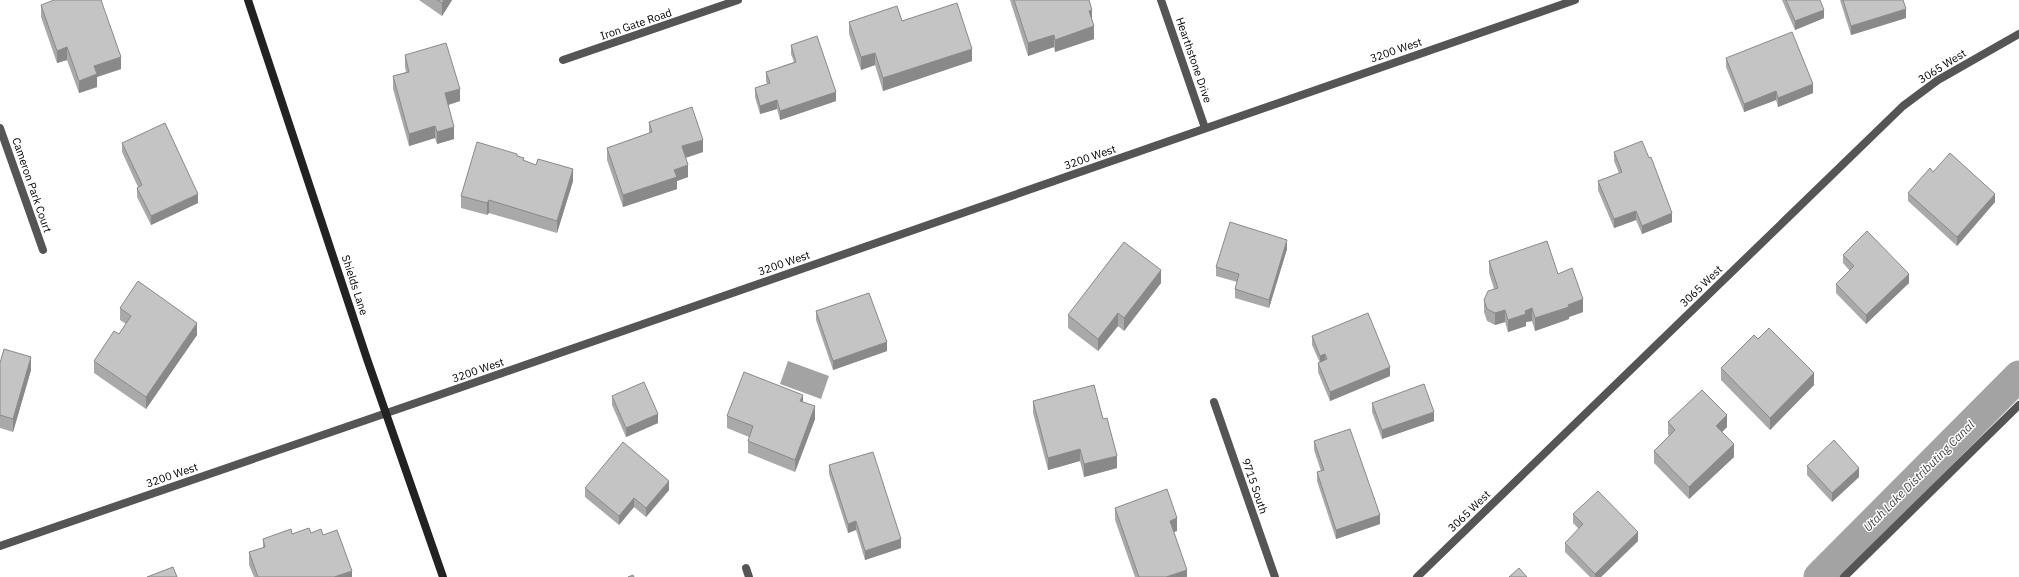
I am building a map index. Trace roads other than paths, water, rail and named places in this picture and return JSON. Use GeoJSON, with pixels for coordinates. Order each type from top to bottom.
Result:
{"type":"FeatureCollection","features":[{"type":"Feature","properties":{"kind":"main road","name":"Shields Lane"},"geometry":{"type":"LineString","coordinates":[[248,0],[386,414],[443,577]]}},
{"type":"Feature","properties":{"kind":"street","name":"Iron Gate Road"},"geometry":{"type":"LineString","coordinates":[[563,60],[738,0]]}},
{"type":"Feature","properties":{"kind":"street","name":"Hearthstone Drive"},"geometry":{"type":"LineString","coordinates":[[1161,0],[1205,128]]}},
{"type":"Feature","properties":{"kind":"street","name":"3200 West"},"geometry":{"type":"LineString","coordinates":[[0,546],[386,414],[1575,0]]}},
{"type":"Feature","properties":{"kind":"street","name":"3065 West"},"geometry":{"type":"LineString","coordinates":[[1417,577],[1902,106],[1938,80],[2019,34]]}},
{"type":"Feature","properties":{"kind":"street","name":"Cameron Park Court"},"geometry":{"type":"LineString","coordinates":[[0,128],[42,250]]}},
{"type":"Feature","properties":{"kind":"street","name":"9715 South"},"geometry":{"type":"LineString","coordinates":[[1214,402],[1275,577]]}},
{"type":"Feature","properties":{"kind":"street"},"geometry":{"type":"LineString","coordinates":[[1844,577],[2019,405]]}},
{"type":"Feature","properties":{"kind":"street"},"geometry":{"type":"LineString","coordinates":[[746,568],[749,577]]}},
{"type":"Feature","properties":{"kind":"waterway","name":"Utah Lake Distributing Canal"},"geometry":{"type":"LineString","coordinates":[[1819,577],[2019,376]]}}]}
